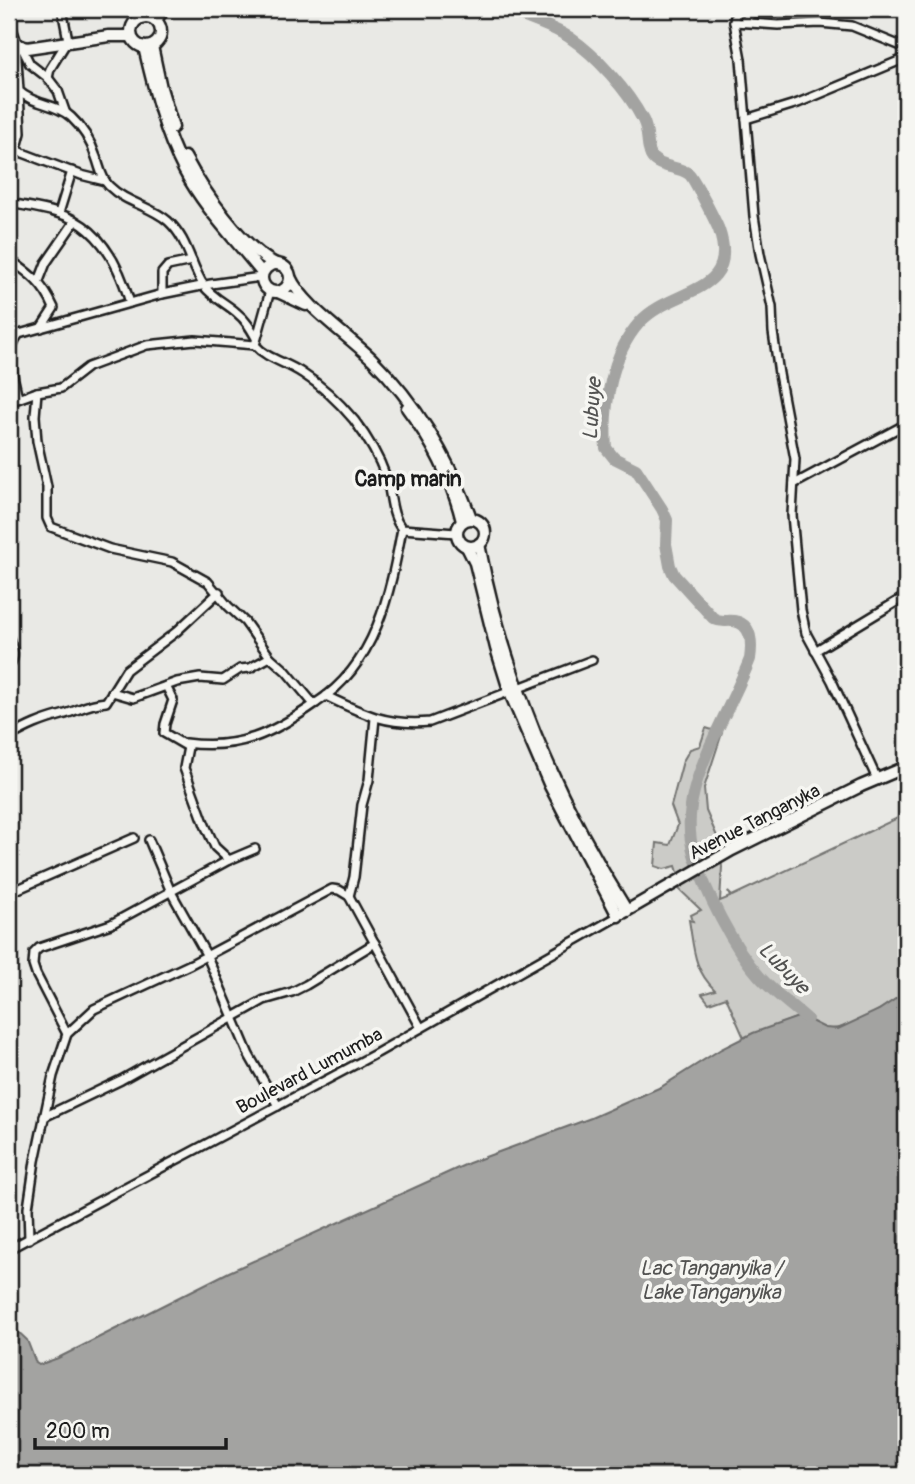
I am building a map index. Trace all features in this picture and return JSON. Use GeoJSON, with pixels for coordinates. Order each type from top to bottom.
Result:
{"type":"FeatureCollection","features":[{"type":"Feature","properties":{"kind":"street"},"geometry":{"type":"LineString","coordinates":[[9,18],[14,9]]}},
{"type":"Feature","properties":{"kind":"street"},"geometry":{"type":"LineString","coordinates":[[48,78],[50,69],[67,43],[62,9]]}},
{"type":"Feature","properties":{"kind":"street"},"geometry":{"type":"LineString","coordinates":[[157,21],[166,9]]}},
{"type":"Feature","properties":{"kind":"street"},"geometry":{"type":"LineString","coordinates":[[736,9],[734,22],[747,119],[754,216],[772,307],[781,385],[795,459],[792,515],[798,584],[806,633],[832,681],[877,779]]}},
{"type":"Feature","properties":{"kind":"street"},"geometry":{"type":"LineString","coordinates":[[744,21],[757,9]]}},
{"type":"Feature","properties":{"kind":"street"},"geometry":{"type":"LineString","coordinates":[[146,16],[157,21],[161,35],[148,47],[137,45],[131,36],[132,24],[146,16]]}},
{"type":"Feature","properties":{"kind":"street"},"geometry":{"type":"LineString","coordinates":[[734,22],[852,26],[906,48]]}},
{"type":"Feature","properties":{"kind":"street"},"geometry":{"type":"LineString","coordinates":[[9,24],[30,64],[48,78],[58,91],[65,111],[85,132],[104,181]]}},
{"type":"Feature","properties":{"kind":"street"},"geometry":{"type":"LineString","coordinates":[[19,45],[40,47],[96,37],[131,36]]}},
{"type":"Feature","properties":{"kind":"street"},"geometry":{"type":"LineString","coordinates":[[9,178],[20,133],[19,45]]}},
{"type":"Feature","properties":{"kind":"street"},"geometry":{"type":"LineString","coordinates":[[148,47],[171,119],[193,173],[205,192],[253,249],[286,268],[300,295],[374,361],[420,415],[448,463],[467,520]]}},
{"type":"Feature","properties":{"kind":"street"},"geometry":{"type":"LineString","coordinates":[[148,47],[161,112],[185,171],[217,218],[262,275],[263,285],[306,305],[389,383],[439,461],[467,520]]}},
{"type":"Feature","properties":{"kind":"street"},"geometry":{"type":"LineString","coordinates":[[747,119],[798,103],[906,58]]}},
{"type":"Feature","properties":{"kind":"street"},"geometry":{"type":"LineString","coordinates":[[9,102],[19,89]]}},
{"type":"Feature","properties":{"kind":"street"},"geometry":{"type":"LineString","coordinates":[[19,89],[26,97],[65,111]]}},
{"type":"Feature","properties":{"kind":"street"},"geometry":{"type":"LineString","coordinates":[[15,150],[104,181],[121,196],[153,211],[170,223],[186,243],[204,285],[239,314],[267,356],[303,373],[356,422],[386,476],[394,516],[402,528],[395,571],[376,631],[358,663],[316,703],[281,726],[236,744],[184,743],[164,733],[164,724],[173,700],[166,686]]}},
{"type":"Feature","properties":{"kind":"street"},"geometry":{"type":"LineString","coordinates":[[59,213],[72,171]]}},
{"type":"Feature","properties":{"kind":"street"},"geometry":{"type":"LineString","coordinates":[[9,203],[59,213],[75,221],[103,242],[121,273],[130,303]]}},
{"type":"Feature","properties":{"kind":"street"},"geometry":{"type":"LineString","coordinates":[[39,281],[46,263],[75,221]]}},
{"type":"Feature","properties":{"kind":"street"},"geometry":{"type":"LineString","coordinates":[[9,259],[39,281],[54,308],[41,328]]}},
{"type":"Feature","properties":{"kind":"street"},"geometry":{"type":"LineString","coordinates":[[162,294],[162,273],[168,266],[192,261]]}},
{"type":"Feature","properties":{"kind":"street"},"geometry":{"type":"LineString","coordinates":[[18,398],[10,354],[12,342],[19,334],[162,294],[262,275],[270,265],[276,264]]}},
{"type":"Feature","properties":{"kind":"street"},"geometry":{"type":"LineString","coordinates":[[256,342],[274,292],[287,287],[290,278]]}},
{"type":"Feature","properties":{"kind":"street"},"geometry":{"type":"LineString","coordinates":[[9,402],[37,392],[61,388],[88,367],[147,345],[195,340],[256,342]]}},
{"type":"Feature","properties":{"kind":"street"},"geometry":{"type":"LineString","coordinates":[[37,392],[37,441],[47,487],[47,518],[51,527],[110,549],[172,562],[208,582],[245,622],[270,657],[286,671],[312,702],[316,703]]}},
{"type":"Feature","properties":{"kind":"street"},"geometry":{"type":"LineString","coordinates":[[794,484],[906,425]]}},
{"type":"Feature","properties":{"kind":"street"},"geometry":{"type":"LineString","coordinates":[[456,533],[467,520],[478,520],[485,529],[484,538],[480,544],[467,547]]}},
{"type":"Feature","properties":{"kind":"street"},"geometry":{"type":"LineString","coordinates":[[402,528],[456,533]]}},
{"type":"Feature","properties":{"kind":"street"},"geometry":{"type":"LineString","coordinates":[[456,533],[475,563],[496,648],[514,691],[622,913]]}},
{"type":"Feature","properties":{"kind":"street"},"geometry":{"type":"LineString","coordinates":[[480,544],[514,691]]}},
{"type":"Feature","properties":{"kind":"street"},"geometry":{"type":"LineString","coordinates":[[9,737],[47,717],[62,715],[88,704],[106,702],[120,677],[137,660],[176,632],[219,592]]}},
{"type":"Feature","properties":{"kind":"street"},"geometry":{"type":"LineString","coordinates":[[815,651],[906,596]]}},
{"type":"Feature","properties":{"kind":"street"},"geometry":{"type":"LineString","coordinates":[[9,638],[13,653],[9,665]]}},
{"type":"Feature","properties":{"kind":"street"},"geometry":{"type":"LineString","coordinates":[[113,692],[133,698],[177,682],[200,678],[223,680],[270,657]]}},
{"type":"Feature","properties":{"kind":"street"},"geometry":{"type":"LineString","coordinates":[[326,696],[375,718],[407,725],[430,722],[593,660]]}},
{"type":"Feature","properties":{"kind":"street"},"geometry":{"type":"LineString","coordinates":[[349,895],[355,877],[375,718]]}},
{"type":"Feature","properties":{"kind":"street"},"geometry":{"type":"LineString","coordinates":[[184,743],[188,747],[184,768],[205,825],[215,847],[229,860]]}},
{"type":"Feature","properties":{"kind":"street","name":"Avenue Tanganyka"},"geometry":{"type":"LineString","coordinates":[[622,913],[732,850],[906,767]]}},
{"type":"Feature","properties":{"kind":"street"},"geometry":{"type":"LineString","coordinates":[[9,893],[134,838]]}},
{"type":"Feature","properties":{"kind":"street"},"geometry":{"type":"LineString","coordinates":[[149,840],[171,892],[207,956],[249,1055],[278,1106]]}},
{"type":"Feature","properties":{"kind":"street"},"geometry":{"type":"LineString","coordinates":[[67,1034],[33,965],[34,953],[39,948],[111,924],[229,860],[255,849]]}},
{"type":"Feature","properties":{"kind":"street"},"geometry":{"type":"LineString","coordinates":[[29,1239],[28,1208],[44,1117],[59,1054],[67,1034],[94,1009],[207,956],[326,891],[339,890],[349,895],[421,1028]]}},
{"type":"Feature","properties":{"kind":"street","name":"Boulevard Lumumba"},"geometry":{"type":"LineString","coordinates":[[9,1250],[421,1028],[622,913]]}},
{"type":"Feature","properties":{"kind":"street"},"geometry":{"type":"LineString","coordinates":[[44,1117],[121,1080],[264,1000],[306,985],[375,943]]}},
{"type":"Feature","properties":{"kind":"shaded area"},"geometry":{"type":"Polygon","coordinates":[[[706,728],[722,733],[704,788],[706,811],[719,841],[722,867],[720,901],[730,897],[728,892],[732,896],[906,814],[906,992],[870,1015],[839,1028],[822,1028],[798,1017],[744,1038],[726,997],[709,1003],[702,994],[715,990],[702,974],[694,949],[689,920],[693,921],[691,915],[701,910],[679,889],[682,885],[676,866],[664,869],[655,866],[657,843],[670,845],[678,825],[671,806],[683,761],[690,749],[700,746],[706,728]]]}},
{"type":"Feature","properties":{"kind":"water","name":"Lac Tanganyika / Lake Tanganyika"},"geometry":{"type":"Polygon","coordinates":[[[906,992],[906,1475],[9,1475],[9,1323],[27,1340],[36,1363],[39,1365],[58,1358],[229,1272],[469,1163],[591,1118],[661,1087],[721,1049],[753,1033],[798,1017],[825,1028],[838,1029],[879,1010],[906,992]]]}},
{"type":"Feature","properties":{"kind":"waterway","name":"Lubuye"},"geometry":{"type":"LineString","coordinates":[[506,9],[569,37],[600,64],[629,97],[643,120],[651,156],[658,163],[689,174],[719,230],[723,251],[720,267],[712,278],[653,311],[640,322],[622,349],[608,398],[606,448],[614,458],[636,469],[662,509],[667,520],[666,544],[674,575],[713,618],[740,623],[745,626],[750,636],[750,659],[705,757],[694,791],[690,814],[691,839],[705,885],[739,950],[764,982],[807,1019]]}},
{"type":"Feature","properties":{"kind":"district","name":"Camp marin"},"geometry":{"type":"Point","coordinates":[408,479]}}]}
